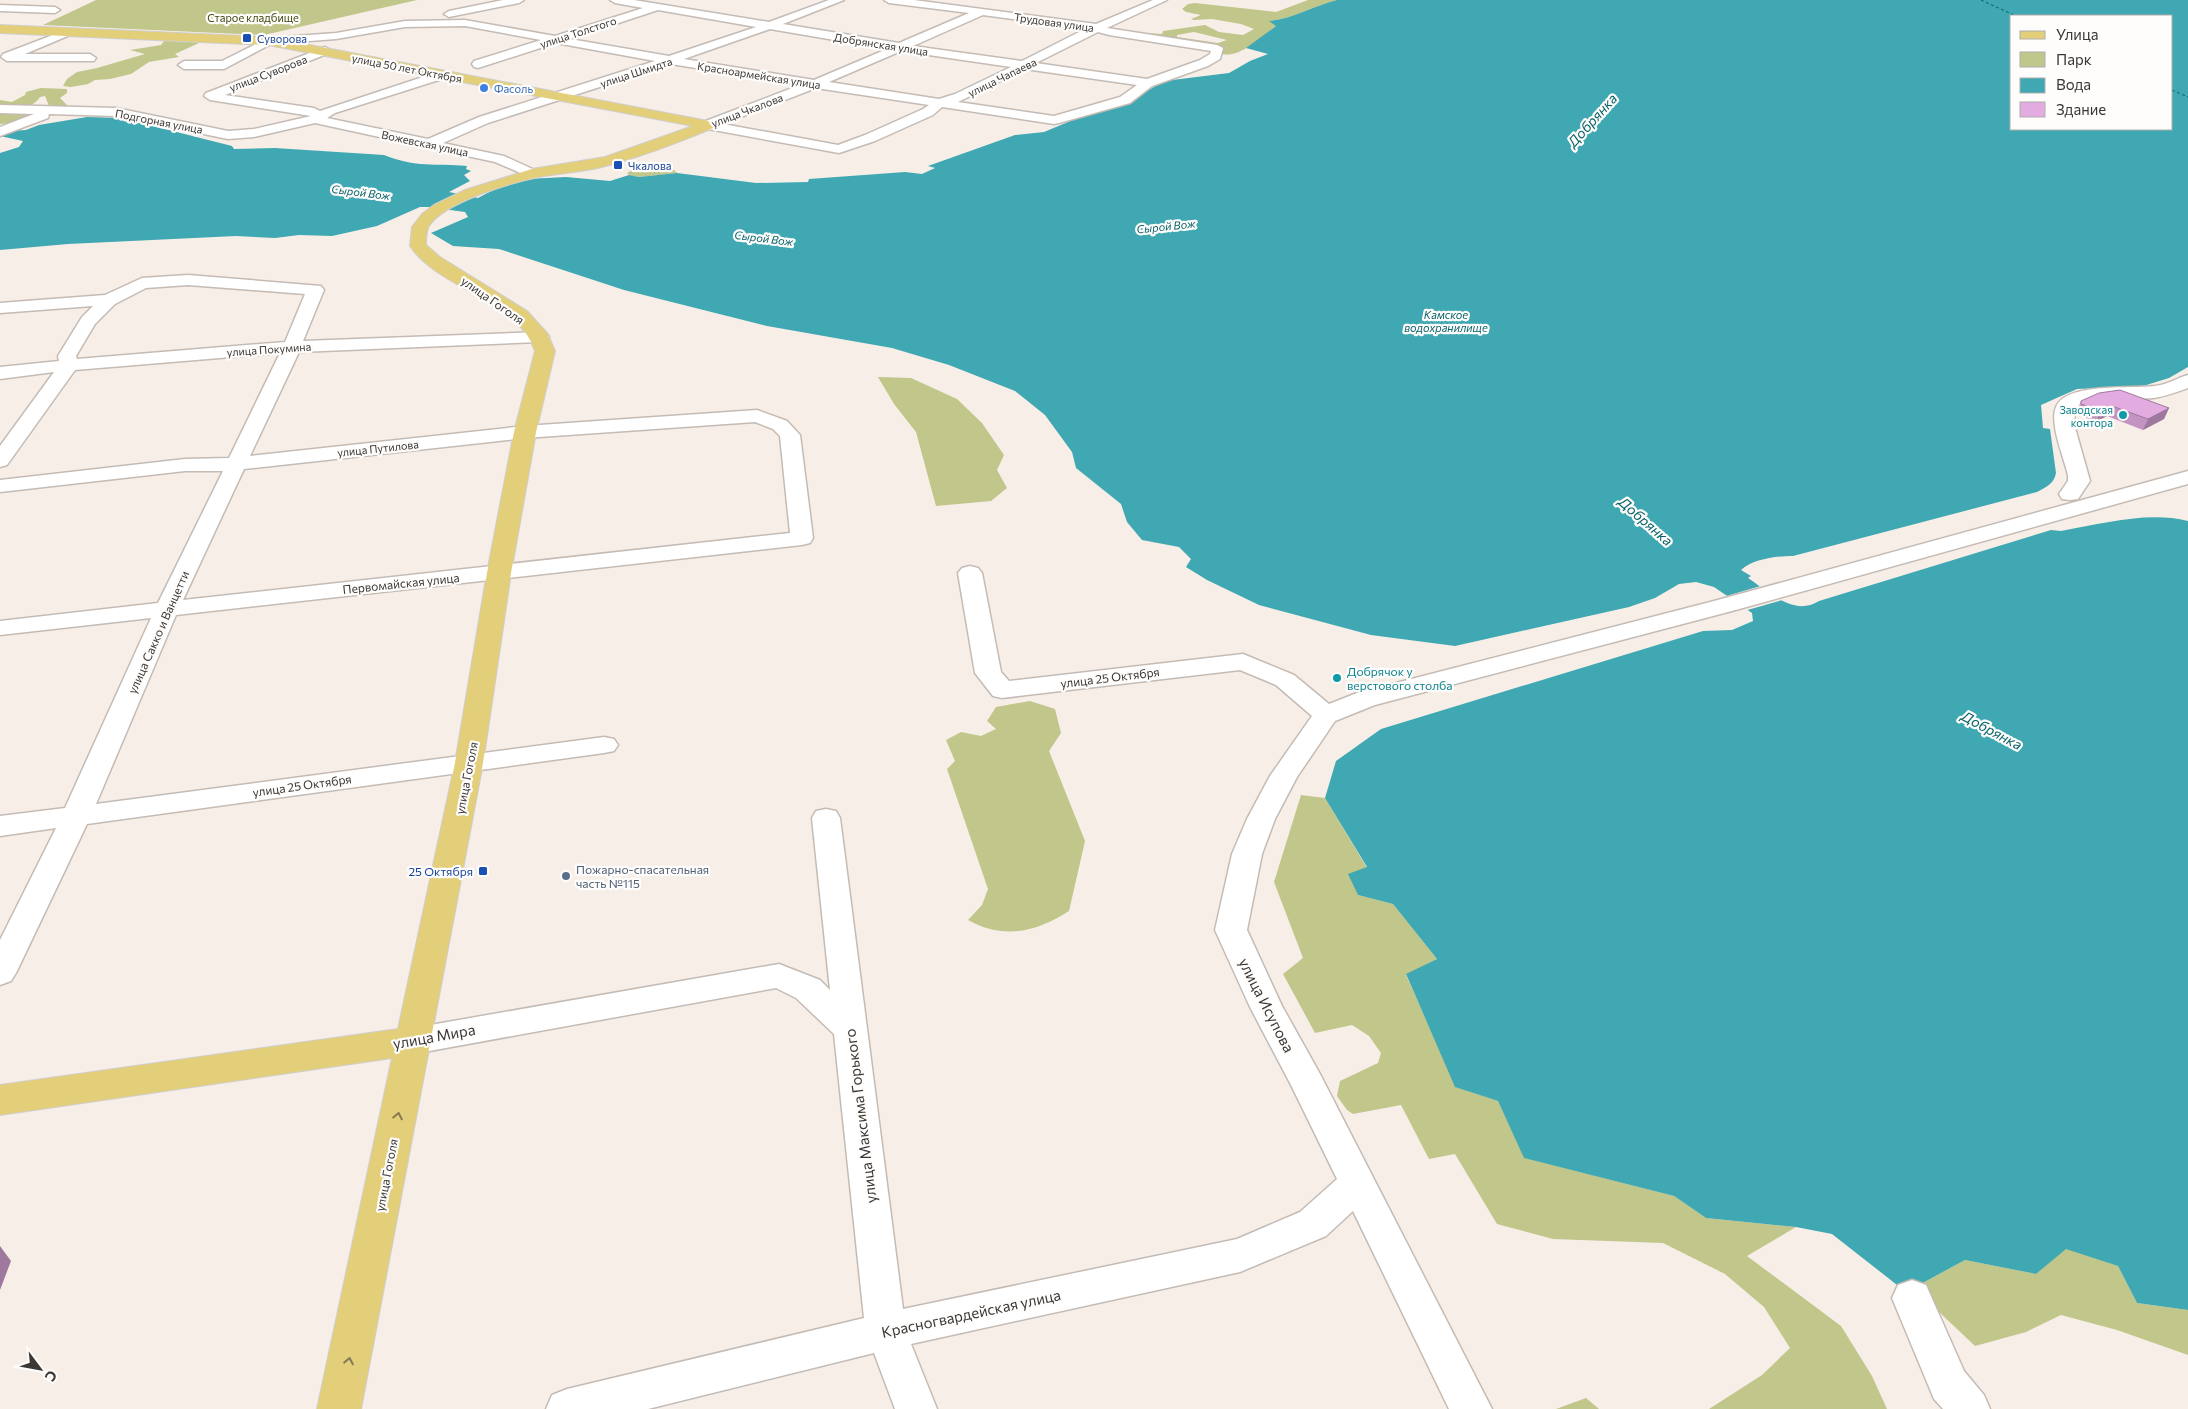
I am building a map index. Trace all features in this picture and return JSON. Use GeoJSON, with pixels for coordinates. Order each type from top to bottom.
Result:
{"type":"FeatureCollection","features":[{"type":"Feature","properties":{"kind":"main road","name":"улица 50 лет Октября"},"geometry":{"type":"LineString","coordinates":[[0,29],[268,41],[708,125]]}},
{"type":"Feature","properties":{"kind":"main road","name":"улица Чкалова"},"geometry":{"type":"LineString","coordinates":[[435,212],[453,200],[472,192],[532,174],[596,164],[662,144],[708,125]]}},
{"type":"Feature","properties":{"kind":"main road","name":"улица Гоголя"},"geometry":{"type":"LineString","coordinates":[[339,1409],[469,763],[499,573],[524,432],[545,352],[540,337],[520,315],[434,261],[418,246],[419,230],[423,223],[435,212]]}},
{"type":"Feature","properties":{"kind":"main road","name":"улица Мира"},"geometry":{"type":"LineString","coordinates":[[0,1100],[413,1041]]}},
{"type":"Feature","properties":{"kind":"street"},"geometry":{"type":"LineString","coordinates":[[184,65],[224,65],[268,41],[336,36],[405,24],[519,0]]}},
{"type":"Feature","properties":{"kind":"street","name":"Добрянская улица"},"geometry":{"type":"LineString","coordinates":[[615,0],[899,47],[1148,83]]}},
{"type":"Feature","properties":{"kind":"street","name":"улица Толстого"},"geometry":{"type":"LineString","coordinates":[[478,64],[678,0]]}},
{"type":"Feature","properties":{"kind":"street","name":"улица Шмидта"},"geometry":{"type":"LineString","coordinates":[[432,143],[448,134],[482,121],[672,60],[839,0]]}},
{"type":"Feature","properties":{"kind":"street","name":"Трудовая улица"},"geometry":{"type":"LineString","coordinates":[[889,0],[1047,20],[1097,28],[1109,32],[1217,48]]}},
{"type":"Feature","properties":{"kind":"street","name":"улица Чапаева"},"geometry":{"type":"LineString","coordinates":[[840,149],[928,112],[939,103],[960,97],[1097,28],[1161,0]]}},
{"type":"Feature","properties":{"kind":"street","name":"улица Чкалова"},"geometry":{"type":"LineString","coordinates":[[708,125],[814,84],[1004,3]]}},
{"type":"Feature","properties":{"kind":"street"},"geometry":{"type":"LineString","coordinates":[[0,8],[55,10]]}},
{"type":"Feature","properties":{"kind":"street","name":"Красноармейская улица"},"geometry":{"type":"LineString","coordinates":[[465,11],[559,39],[672,60],[814,84],[1054,120]]}},
{"type":"Feature","properties":{"kind":"street","name":"улица Суворова"},"geometry":{"type":"LineString","coordinates":[[330,110],[308,112],[210,96],[332,53],[346,45],[405,24]]}},
{"type":"Feature","properties":{"kind":"street"},"geometry":{"type":"LineString","coordinates":[[66,33],[7,57],[90,58]]}},
{"type":"Feature","properties":{"kind":"street"},"geometry":{"type":"LineString","coordinates":[[1054,120],[1125,100],[1148,83],[1204,63],[1216,56],[1217,48]]}},
{"type":"Feature","properties":{"kind":"street"},"geometry":{"type":"LineString","coordinates":[[316,119],[330,110],[441,75]]}},
{"type":"Feature","properties":{"kind":"street","name":"Подгорная улица"},"geometry":{"type":"LineString","coordinates":[[0,109],[116,112],[228,135],[254,133],[316,119]]}},
{"type":"Feature","properties":{"kind":"street"},"geometry":{"type":"LineString","coordinates":[[0,132],[57,109]]}},
{"type":"Feature","properties":{"kind":"street","name":"Вожевская улица"},"geometry":{"type":"LineString","coordinates":[[316,119],[499,159],[532,174]]}},
{"type":"Feature","properties":{"kind":"street","name":"улица 50 лет Октября"},"geometry":{"type":"LineString","coordinates":[[708,125],[840,149]]}},
{"type":"Feature","properties":{"kind":"street","name":"улица Сакко и Ванцетти"},"geometry":{"type":"LineString","coordinates":[[0,973],[76,816],[167,608],[292,347],[315,290],[234,282],[188,280],[142,283],[109,300]]}},
{"type":"Feature","properties":{"kind":"street"},"geometry":{"type":"LineString","coordinates":[[0,308],[109,300]]}},
{"type":"Feature","properties":{"kind":"street"},"geometry":{"type":"LineString","coordinates":[[0,461],[69,365],[67,356],[88,321],[109,300]]}},
{"type":"Feature","properties":{"kind":"street","name":"улица Покумина"},"geometry":{"type":"LineString","coordinates":[[0,373],[69,365],[292,347],[540,337]]}},
{"type":"Feature","properties":{"kind":"street"},"geometry":{"type":"LineString","coordinates":[[2070,494],[2079,481],[2079,475],[2064,424],[2065,408],[2071,402],[2089,395],[2110,392],[2153,392],[2175,387],[2188,381]]}},
{"type":"Feature","properties":{"kind":"street","name":"улица Путилова"},"geometry":{"type":"LineString","coordinates":[[0,486],[185,465],[236,464],[524,432],[757,416],[780,425],[790,435],[802,538]]}},
{"type":"Feature","properties":{"kind":"street"},"geometry":{"type":"LineString","coordinates":[[1326,715],[1366,699],[1723,606],[2188,477]]}},
{"type":"Feature","properties":{"kind":"street","name":"Первомайская улица"},"geometry":{"type":"LineString","coordinates":[[0,628],[802,538]]}},
{"type":"Feature","properties":{"kind":"street","name":"улица 25 Октября"},"geometry":{"type":"LineString","coordinates":[[970,573],[988,673],[1002,690],[1243,662],[1285,680],[1326,715]]}},
{"type":"Feature","properties":{"kind":"street","name":"улица Исупова"},"geometry":{"type":"LineString","coordinates":[[1326,715],[1284,776],[1261,819],[1247,854],[1231,930],[1266,1007],[1308,1084],[1471,1409]]}},
{"type":"Feature","properties":{"kind":"street","name":"улица 25 Октября"},"geometry":{"type":"LineString","coordinates":[[0,826],[604,745]]}},
{"type":"Feature","properties":{"kind":"street","name":"улица Максима Горького"},"geometry":{"type":"LineString","coordinates":[[826,818],[886,1331],[916,1409]]}},
{"type":"Feature","properties":{"kind":"street","name":"улица Мира"},"geometry":{"type":"LineString","coordinates":[[413,1041],[779,976],[808,989],[850,1028]]}},
{"type":"Feature","properties":{"kind":"street","name":"Красногвардейская улица"},"geometry":{"type":"LineString","coordinates":[[566,1409],[886,1331],[1240,1254],[1313,1224],[1358,1184]]}},
{"type":"Feature","properties":{"kind":"street"},"geometry":{"type":"LineString","coordinates":[[1912,1298],[1950,1385],[1969,1409]]}},
{"type":"Feature","properties":{"kind":"green space","name":"Старое кладбище"},"geometry":{"type":"Polygon","coordinates":[[[96,0],[417,0],[264,35],[43,25],[96,0]]]}},
{"type":"Feature","properties":{"kind":"green space"},"geometry":{"type":"Polygon","coordinates":[[[1308,0],[1337,0],[1286,18],[1269,21],[1277,25],[1250,46],[1236,53],[1221,54],[1220,48],[1144,36],[1147,33],[1162,34],[1163,31],[1205,25],[1219,32],[1243,35],[1254,29],[1241,24],[1212,19],[1191,19],[1201,15],[1186,12],[1182,9],[1188,4],[1195,3],[1276,12],[1308,0]],[[1194,32],[1177,35],[1177,37],[1218,43],[1227,40],[1194,32]]]}},
{"type":"Feature","properties":{"kind":"green space"},"geometry":{"type":"Polygon","coordinates":[[[174,39],[225,40],[217,43],[199,43],[175,54],[179,57],[149,62],[131,74],[95,80],[88,84],[71,87],[63,86],[67,79],[77,72],[145,54],[130,50],[161,45],[164,41],[174,39]]]}},
{"type":"Feature","properties":{"kind":"green space"},"geometry":{"type":"Polygon","coordinates":[[[41,88],[67,89],[67,93],[60,98],[68,106],[49,106],[45,96],[40,97],[37,101],[27,106],[0,107],[0,100],[12,102],[25,95],[26,92],[41,88]]]}},
{"type":"Feature","properties":{"kind":"green space"},"geometry":{"type":"Polygon","coordinates":[[[0,111],[35,113],[13,123],[0,124],[0,111]]]}},
{"type":"Feature","properties":{"kind":"green space"},"geometry":{"type":"Polygon","coordinates":[[[641,165],[674,170],[677,173],[639,177],[627,173],[641,165]]]}},
{"type":"Feature","properties":{"kind":"green space"},"geometry":{"type":"Polygon","coordinates":[[[878,377],[911,378],[957,399],[982,423],[1004,455],[997,470],[1007,488],[991,501],[936,506],[916,432],[894,404],[878,377]]]}},
{"type":"Feature","properties":{"kind":"green space"},"geometry":{"type":"Polygon","coordinates":[[[1030,701],[1055,709],[1061,733],[1049,751],[1085,841],[1069,911],[1032,928],[1020,931],[994,930],[968,920],[982,905],[988,889],[947,769],[955,761],[946,740],[961,732],[981,736],[996,729],[987,721],[996,707],[1030,701]]]}},
{"type":"Feature","properties":{"kind":"green space"},"geometry":{"type":"Polygon","coordinates":[[[1301,795],[1325,798],[1367,868],[1358,895],[1393,904],[1437,959],[1406,975],[1456,1087],[1498,1101],[1525,1158],[1674,1196],[1706,1218],[1796,1227],[1747,1256],[1841,1326],[1872,1376],[1887,1409],[1709,1409],[1762,1375],[1790,1348],[1764,1307],[1725,1274],[1663,1243],[1553,1239],[1497,1224],[1455,1154],[1429,1159],[1401,1105],[1353,1114],[1347,1110],[1337,1096],[1340,1081],[1378,1063],[1381,1053],[1369,1036],[1352,1025],[1315,1033],[1283,974],[1303,958],[1274,882],[1301,795]]]}},
{"type":"Feature","properties":{"kind":"green space"},"geometry":{"type":"Polygon","coordinates":[[[2066,1248],[2118,1266],[2137,1303],[2188,1310],[2188,1355],[2117,1330],[2061,1315],[2026,1332],[1975,1346],[1938,1311],[1919,1285],[1965,1260],[2036,1274],[2066,1248]]]}},
{"type":"Feature","properties":{"kind":"green space"},"geometry":{"type":"Polygon","coordinates":[[[1586,1398],[1599,1409],[1556,1409],[1586,1398]]]}},
{"type":"Feature","properties":{"kind":"water"},"geometry":{"type":"Polygon","coordinates":[[[1337,0],[2188,0],[2188,367],[2169,378],[2143,386],[2077,389],[2041,405],[2043,428],[2050,429],[2056,473],[2051,483],[2037,492],[1793,556],[1765,559],[1752,563],[1741,570],[1751,576],[1748,578],[1782,601],[1800,606],[1810,605],[2051,530],[2061,531],[2141,518],[2157,517],[2188,521],[2188,1310],[2137,1303],[2118,1266],[2066,1249],[2036,1274],[1965,1260],[1906,1292],[1832,1234],[1796,1227],[1706,1218],[1674,1196],[1524,1158],[1498,1101],[1455,1087],[1406,974],[1437,959],[1393,904],[1358,895],[1348,874],[1367,867],[1325,798],[1336,761],[1381,729],[1703,631],[1732,630],[1753,621],[1752,613],[1714,587],[1696,582],[1679,584],[1655,598],[1629,607],[1455,646],[1371,635],[1259,605],[1207,580],[1186,567],[1191,559],[1179,547],[1142,540],[1127,522],[1121,504],[1076,468],[1072,452],[1045,415],[1015,391],[949,365],[892,348],[767,326],[624,290],[499,249],[453,246],[431,233],[468,217],[465,212],[420,207],[377,226],[332,236],[299,235],[275,238],[236,236],[68,244],[0,250],[0,153],[19,147],[23,141],[0,136],[8,131],[26,130],[39,125],[87,117],[121,118],[232,146],[234,149],[275,148],[384,155],[406,162],[467,166],[466,169],[471,171],[464,175],[470,181],[449,192],[478,198],[497,188],[527,179],[566,177],[610,181],[629,175],[639,177],[677,173],[756,183],[808,182],[809,179],[905,172],[922,174],[935,168],[928,166],[1015,135],[1044,132],[1085,115],[1125,104],[1164,81],[1229,73],[1250,61],[1268,54],[1246,48],[1276,26],[1269,21],[1286,18],[1337,0]]]}},
{"type":"Feature","properties":{"kind":"pier"},"geometry":{"type":"Polygon","coordinates":[[[1764,585],[1786,599],[1744,611],[1723,597],[1764,585]]]}},
{"type":"Feature","properties":{"kind":"building"},"geometry":{"type":"Polygon","coordinates":[[[2120,390],[2169,408],[2148,419],[2112,406],[2101,411],[2081,404],[2081,401],[2099,393],[2120,390]]]}},
{"type":"Feature","properties":{"kind":"ferry route"},"geometry":{"type":"LineString","coordinates":[[1981,0],[2014,15]]}},
{"type":"Feature","properties":{"kind":"ferry route"},"geometry":{"type":"LineString","coordinates":[[2173,90],[2188,97]]}},
{"type":"Feature","properties":{"kind":"place","name":"Суворова"},"geometry":{"type":"Point","coordinates":[247,38]}},
{"type":"Feature","properties":{"kind":"place","name":"Фасоль"},"geometry":{"type":"Point","coordinates":[484,88]}},
{"type":"Feature","properties":{"kind":"place","name":"Чкалова"},"geometry":{"type":"Point","coordinates":[618,165]}},
{"type":"Feature","properties":{"kind":"place","name":"Заводская контора"},"geometry":{"type":"Point","coordinates":[2123,415]}},
{"type":"Feature","properties":{"kind":"place","name":"Добрячок у верстового столба"},"geometry":{"type":"Point","coordinates":[1337,678]}},
{"type":"Feature","properties":{"kind":"place","name":"25 Октября"},"geometry":{"type":"Point","coordinates":[483,871]}},
{"type":"Feature","properties":{"kind":"place","name":"Пожарно-спасательная часть №115"},"geometry":{"type":"Point","coordinates":[566,876]}},
{"type":"Feature","properties":{"kind":"water label","name":"Добрянка"},"geometry":{"type":"Point","coordinates":[1592,120]}},
{"type":"Feature","properties":{"kind":"water label","name":"Сырой Вож"},"geometry":{"type":"Point","coordinates":[361,192]}},
{"type":"Feature","properties":{"kind":"water label","name":"Сырой Вож"},"geometry":{"type":"Point","coordinates":[1166,226]}},
{"type":"Feature","properties":{"kind":"water label","name":"Сырой Вож"},"geometry":{"type":"Point","coordinates":[764,238]}},
{"type":"Feature","properties":{"kind":"water label","name":"Камское водохранилище"},"geometry":{"type":"Point","coordinates":[1446,320]}},
{"type":"Feature","properties":{"kind":"water label","name":"Добрянка"},"geometry":{"type":"Point","coordinates":[1646,521]}},
{"type":"Feature","properties":{"kind":"water label","name":"Добрянка"},"geometry":{"type":"Point","coordinates":[1992,730]}}]}
